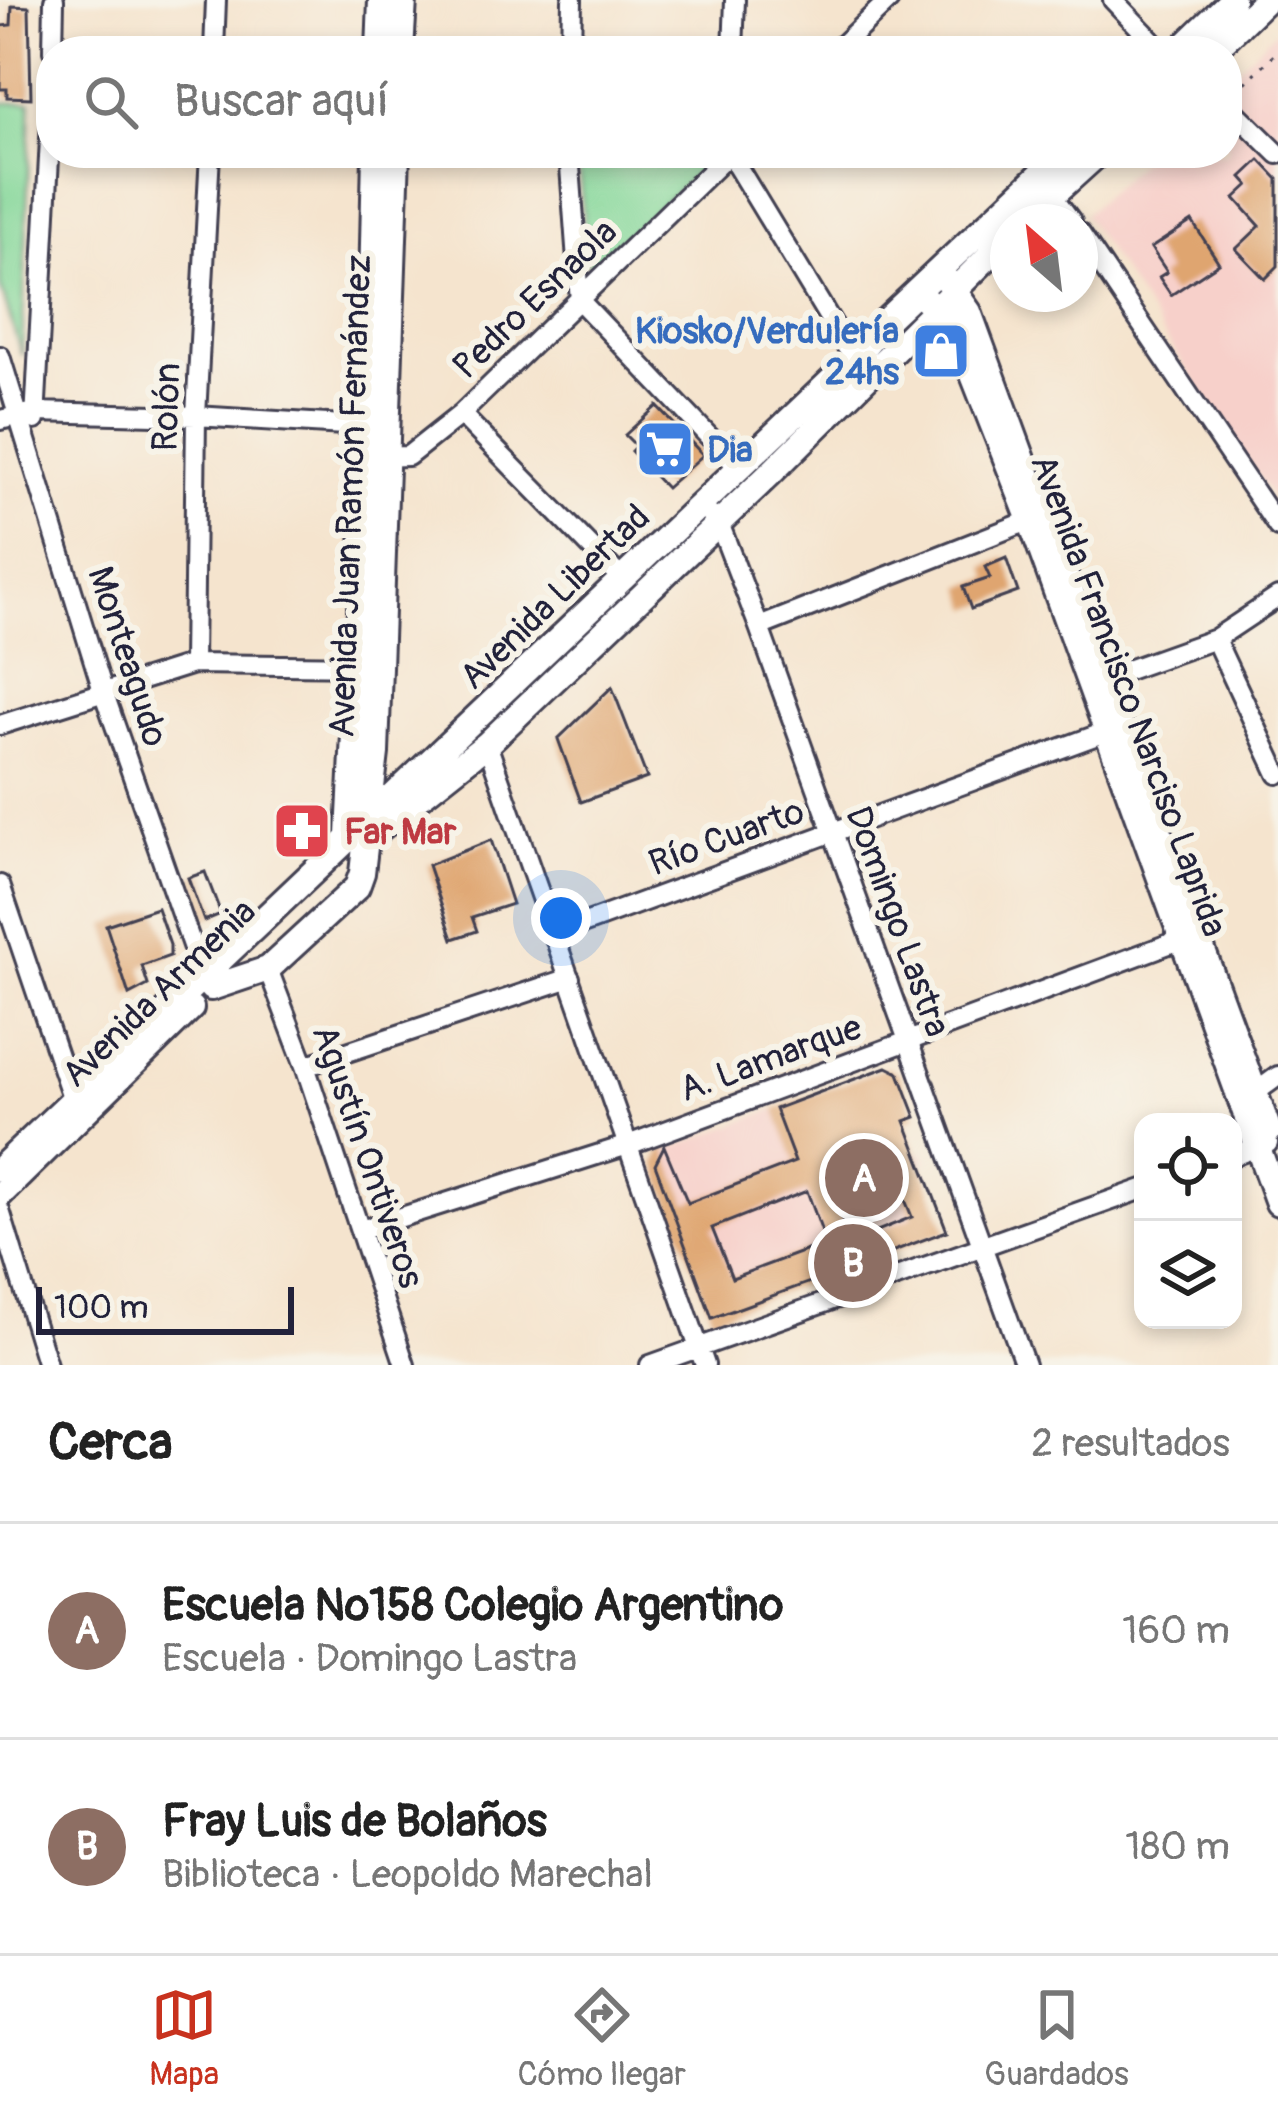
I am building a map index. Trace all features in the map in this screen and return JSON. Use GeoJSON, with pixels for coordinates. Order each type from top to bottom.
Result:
{"type":"FeatureCollection","features":[{"type":"Feature","properties":{"kind":"main road"},"geometry":{"type":"LineString","coordinates":[[380,36],[381,0]]}},
{"type":"Feature","properties":{"kind":"main road"},"geometry":{"type":"LineString","coordinates":[[402,36],[404,0]]}},
{"type":"Feature","properties":{"kind":"main road"},"geometry":{"type":"LineString","coordinates":[[1195,36],[1232,0]]}},
{"type":"Feature","properties":{"kind":"main road"},"geometry":{"type":"LineString","coordinates":[[1229,36],[1266,0]]}},
{"type":"Feature","properties":{"kind":"main road","name":"Avenida Juan Ramón Fernández"},"geometry":{"type":"LineString","coordinates":[[375,168],[378,427]]}},
{"type":"Feature","properties":{"kind":"main road","name":"Avenida Juan Ramón Fernández"},"geometry":{"type":"LineString","coordinates":[[362,831],[376,457],[396,168]]}},
{"type":"Feature","properties":{"kind":"main road","name":"Avenida Libertad"},"geometry":{"type":"LineString","coordinates":[[362,831],[487,744],[710,514],[936,310],[946,280],[1049,168]]}},
{"type":"Feature","properties":{"kind":"main road"},"geometry":{"type":"LineString","coordinates":[[1042,204],[1082,168]]}},
{"type":"Feature","properties":{"kind":"main road","name":"Avenida Libertad"},"geometry":{"type":"LineString","coordinates":[[362,831],[623,580],[710,514],[739,468],[854,359],[884,321],[917,292],[946,280],[990,249]]}},
{"type":"Feature","properties":{"kind":"main road","name":"Avenida Francisco Narciso Laprida"},"geometry":{"type":"LineString","coordinates":[[946,280],[969,312],[1248,1099],[1278,1203]]}},
{"type":"Feature","properties":{"kind":"main road","name":"Avenida Francisco Narciso Laprida"},"geometry":{"type":"LineString","coordinates":[[917,292],[956,329],[1038,517]]}},
{"type":"Feature","properties":{"kind":"main road","name":"Avenida Juan Ramón Fernández"},"geometry":{"type":"LineString","coordinates":[[362,831],[376,753],[366,666]]}},
{"type":"Feature","properties":{"kind":"main road"},"geometry":{"type":"LineString","coordinates":[[376,753],[398,769],[428,766]]}},
{"type":"Feature","properties":{"kind":"main road"},"geometry":{"type":"LineString","coordinates":[[207,981],[268,969],[357,887],[362,831]]}},
{"type":"Feature","properties":{"kind":"main road","name":"Avenida Armenia"},"geometry":{"type":"LineString","coordinates":[[0,1195],[207,981],[362,831]]}},
{"type":"Feature","properties":{"kind":"main road","name":"Avenida Armenia"},"geometry":{"type":"LineString","coordinates":[[0,1169],[207,981]]}},
{"type":"Feature","properties":{"kind":"street"},"geometry":{"type":"LineString","coordinates":[[53,36],[54,0]]}},
{"type":"Feature","properties":{"kind":"street"},"geometry":{"type":"LineString","coordinates":[[215,36],[216,0]]}},
{"type":"Feature","properties":{"kind":"street"},"geometry":{"type":"LineString","coordinates":[[571,36],[572,0]]}},
{"type":"Feature","properties":{"kind":"street"},"geometry":{"type":"LineString","coordinates":[[734,36],[735,0]]}},
{"type":"Feature","properties":{"kind":"street"},"geometry":{"type":"LineString","coordinates":[[852,36],[889,0]]}},
{"type":"Feature","properties":{"kind":"street"},"geometry":{"type":"LineString","coordinates":[[1114,0],[1148,36]]}},
{"type":"Feature","properties":{"kind":"street"},"geometry":{"type":"LineString","coordinates":[[1242,117],[1278,154]]}},
{"type":"Feature","properties":{"kind":"street"},"geometry":{"type":"LineString","coordinates":[[46,168],[18,415],[196,416],[378,427]]}},
{"type":"Feature","properties":{"kind":"street","name":"Rolón"},"geometry":{"type":"LineString","coordinates":[[193,664],[196,416],[209,168]]}},
{"type":"Feature","properties":{"kind":"street"},"geometry":{"type":"LineString","coordinates":[[570,168],[580,301],[739,468]]}},
{"type":"Feature","properties":{"kind":"street","name":"Pedro Esnaola"},"geometry":{"type":"LineString","coordinates":[[376,457],[408,456],[461,413],[713,168]]}},
{"type":"Feature","properties":{"kind":"street"},"geometry":{"type":"LineString","coordinates":[[737,168],[854,359]]}},
{"type":"Feature","properties":{"kind":"street"},"geometry":{"type":"LineString","coordinates":[[1052,194],[1059,204]]}},
{"type":"Feature","properties":{"kind":"street"},"geometry":{"type":"LineString","coordinates":[[1098,260],[1278,527]]}},
{"type":"Feature","properties":{"kind":"street","name":"Monteagudo"},"geometry":{"type":"LineString","coordinates":[[0,356],[104,694],[207,981]]}},
{"type":"Feature","properties":{"kind":"street"},"geometry":{"type":"LineString","coordinates":[[461,413],[623,580]]}},
{"type":"Feature","properties":{"kind":"street","name":"Domingo Lastra"},"geometry":{"type":"LineString","coordinates":[[710,514],[759,627],[1025,1365]]}},
{"type":"Feature","properties":{"kind":"street"},"geometry":{"type":"LineString","coordinates":[[759,627],[1038,517]]}},
{"type":"Feature","properties":{"kind":"street"},"geometry":{"type":"LineString","coordinates":[[1098,681],[1215,639],[1278,597]]}},
{"type":"Feature","properties":{"kind":"street"},"geometry":{"type":"LineString","coordinates":[[1215,639],[1278,774]]}},
{"type":"Feature","properties":{"kind":"street"},"geometry":{"type":"LineString","coordinates":[[0,725],[193,664],[366,666]]}},
{"type":"Feature","properties":{"kind":"street","name":"Río Cuarto"},"geometry":{"type":"LineString","coordinates":[[555,934],[1114,729]]}},
{"type":"Feature","properties":{"kind":"street"},"geometry":{"type":"LineString","coordinates":[[487,744],[702,1357]]}},
{"type":"Feature","properties":{"kind":"street"},"geometry":{"type":"LineString","coordinates":[[0,885],[73,1100]]}},
{"type":"Feature","properties":{"kind":"street","name":"A. Lamarque"},"geometry":{"type":"LineString","coordinates":[[361,1230],[628,1144],[1189,936]]}},
{"type":"Feature","properties":{"kind":"street","name":"Agustín Ontiveros"},"geometry":{"type":"LineString","coordinates":[[268,969],[405,1365]]}},
{"type":"Feature","properties":{"kind":"street"},"geometry":{"type":"LineString","coordinates":[[305,1066],[570,978]]}},
{"type":"Feature","properties":{"kind":"street"},"geometry":{"type":"LineString","coordinates":[[1248,1099],[1278,1076]]}},
{"type":"Feature","properties":{"kind":"street"},"geometry":{"type":"LineString","coordinates":[[650,1365],[702,1357],[1134,1193]]}},
{"type":"Feature","properties":{"kind":"street"},"geometry":{"type":"LineString","coordinates":[[0,1211],[47,1365]]}},
{"type":"Feature","properties":{"kind":"path"},"geometry":{"type":"LineString","coordinates":[[1242,87],[1278,51]]}},
{"type":"Feature","properties":{"kind":"shaded area"},"geometry":{"type":"Polygon","coordinates":[[[1278,29],[1278,506],[1098,236],[1096,204],[1133,168],[1242,168],[1242,64],[1278,29]]]}},
{"type":"Feature","properties":{"kind":"shaded area"},"geometry":{"type":"Polygon","coordinates":[[[887,1067],[899,1073],[916,1117],[906,1121],[917,1153],[924,1151],[927,1162],[922,1166],[947,1231],[839,1272],[840,1278],[824,1284],[821,1278],[712,1318],[655,1164],[660,1153],[887,1067]]]}},
{"type":"Feature","properties":{"kind":"green space"},"geometry":{"type":"Polygon","coordinates":[[[31,102],[22,356],[0,285],[0,103],[31,102]]]}},
{"type":"Feature","properties":{"kind":"green space"},"geometry":{"type":"Polygon","coordinates":[[[579,168],[702,168],[589,271],[579,168]]]}},
{"type":"Feature","properties":{"kind":"building"},"geometry":{"type":"Polygon","coordinates":[[[12,6],[29,7],[31,98],[7,97],[7,89],[0,89],[1,26],[11,25],[12,6]]]}},
{"type":"Feature","properties":{"kind":"building"},"geometry":{"type":"Polygon","coordinates":[[[1260,160],[1278,179],[1278,266],[1265,279],[1236,249],[1260,226],[1235,198],[1249,185],[1242,177],[1260,160]]]}},
{"type":"Feature","properties":{"kind":"building"},"geometry":{"type":"Polygon","coordinates":[[[1192,221],[1219,263],[1171,295],[1159,277],[1167,272],[1151,248],[1192,221]]]}},
{"type":"Feature","properties":{"kind":"building","name":"Dia"},"geometry":{"type":"Polygon","coordinates":[[[657,406],[703,455],[666,488],[631,451],[636,446],[625,435],[657,406]]]}},
{"type":"Feature","properties":{"kind":"building"},"geometry":{"type":"Polygon","coordinates":[[[1006,558],[1018,592],[971,609],[963,587],[990,578],[985,567],[1006,558]]]}},
{"type":"Feature","properties":{"kind":"building"},"geometry":{"type":"Polygon","coordinates":[[[612,687],[647,778],[581,802],[558,739],[612,687]]]}},
{"type":"Feature","properties":{"kind":"building"},"geometry":{"type":"Polygon","coordinates":[[[491,840],[512,904],[472,917],[477,931],[453,939],[428,865],[491,840]]]}},
{"type":"Feature","properties":{"kind":"building"},"geometry":{"type":"Polygon","coordinates":[[[205,872],[221,914],[204,921],[188,878],[205,872]]]}},
{"type":"Feature","properties":{"kind":"building"},"geometry":{"type":"Polygon","coordinates":[[[157,908],[170,956],[142,966],[148,985],[129,995],[106,925],[157,908]]]}},
{"type":"Feature","properties":{"kind":"building"},"geometry":{"type":"Polygon","coordinates":[[[887,1067],[899,1073],[916,1117],[905,1121],[947,1231],[838,1272],[840,1278],[824,1284],[821,1278],[712,1318],[655,1164],[664,1146],[688,1203],[795,1162],[775,1109],[887,1067]],[[875,1171],[841,1184],[845,1198],[835,1202],[848,1234],[858,1231],[860,1238],[912,1217],[901,1190],[886,1196],[875,1171]],[[807,1191],[712,1228],[732,1278],[826,1243],[807,1191]]]}},
{"type":"Feature","properties":{"kind":"place","name":"Kiosko/Verdulería 24hs"},"geometry":{"type":"Point","coordinates":[941,351]}},
{"type":"Feature","properties":{"kind":"place","name":"Dia"},"geometry":{"type":"Point","coordinates":[665,449]}},
{"type":"Feature","properties":{"kind":"place","name":"Far Mar"},"geometry":{"type":"Point","coordinates":[302,831]}},
{"type":"Feature","properties":{"kind":"place","name":"Escuela Nº158 Colegio Argentino"},"geometry":{"type":"Point","coordinates":[864,1178]}},
{"type":"Feature","properties":{"kind":"place","name":"Fray Luis de Bolaños"},"geometry":{"type":"Point","coordinates":[853,1263]}}]}
